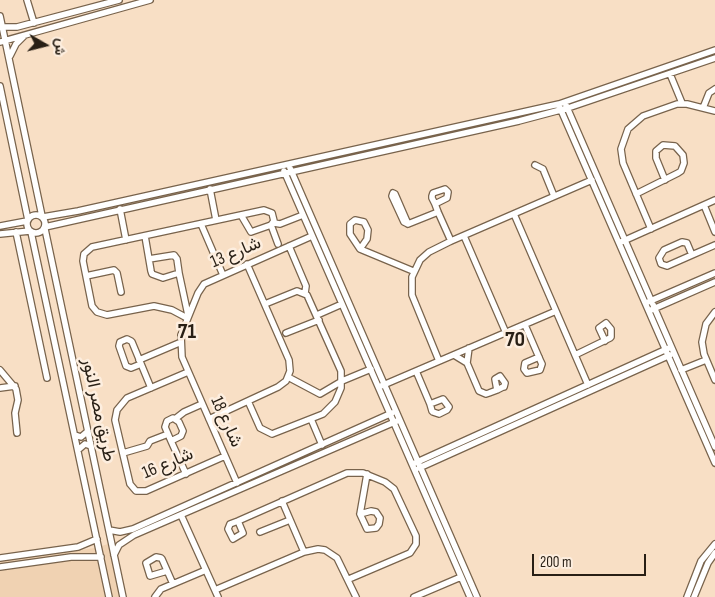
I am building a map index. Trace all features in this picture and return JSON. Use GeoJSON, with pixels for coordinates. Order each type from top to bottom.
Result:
{"type":"FeatureCollection","features":[{"type":"Feature","properties":{"kind":"street"},"geometry":{"type":"LineString","coordinates":[[27,0],[34,23]]}},
{"type":"Feature","properties":{"kind":"street"},"geometry":{"type":"LineString","coordinates":[[1,27],[34,23],[119,0]]}},
{"type":"Feature","properties":{"kind":"street"},"geometry":{"type":"LineString","coordinates":[[3,41],[150,0]]}},
{"type":"Feature","properties":{"kind":"street"},"geometry":{"type":"LineString","coordinates":[[0,16],[3,41],[9,58],[45,228]]}},
{"type":"Feature","properties":{"kind":"street"},"geometry":{"type":"LineString","coordinates":[[9,58],[16,44],[26,34]]}},
{"type":"Feature","properties":{"kind":"street"},"geometry":{"type":"LineString","coordinates":[[563,106],[715,50]]}},
{"type":"Feature","properties":{"kind":"street"},"geometry":{"type":"LineString","coordinates":[[0,226],[28,220],[33,215],[54,216],[287,169],[563,106],[670,74],[715,58]]}},
{"type":"Feature","properties":{"kind":"street"},"geometry":{"type":"LineString","coordinates":[[670,74],[682,103]]}},
{"type":"Feature","properties":{"kind":"street"},"geometry":{"type":"LineString","coordinates":[[0,86],[30,231]]}},
{"type":"Feature","properties":{"kind":"street"},"geometry":{"type":"LineString","coordinates":[[703,108],[709,94],[715,89]]}},
{"type":"Feature","properties":{"kind":"street"},"geometry":{"type":"LineString","coordinates":[[651,229],[622,156],[624,136],[632,124],[642,116],[682,103],[715,111]]}},
{"type":"Feature","properties":{"kind":"street"},"geometry":{"type":"LineString","coordinates":[[563,106],[592,180],[646,291],[648,302]]}},
{"type":"Feature","properties":{"kind":"street"},"geometry":{"type":"LineString","coordinates":[[563,106],[671,355],[715,463]]}},
{"type":"Feature","properties":{"kind":"street"},"geometry":{"type":"LineString","coordinates":[[636,194],[665,180],[678,173],[684,167],[682,152],[675,146],[663,145],[656,151],[656,158],[665,180]]}},
{"type":"Feature","properties":{"kind":"street"},"geometry":{"type":"LineString","coordinates":[[535,165],[543,169],[554,196]]}},
{"type":"Feature","properties":{"kind":"street"},"geometry":{"type":"LineString","coordinates":[[0,234],[30,231],[38,233],[55,223],[210,189],[287,169]]}},
{"type":"Feature","properties":{"kind":"street"},"geometry":{"type":"LineString","coordinates":[[287,169],[312,236],[370,369],[381,386]]}},
{"type":"Feature","properties":{"kind":"street"},"geometry":{"type":"LineString","coordinates":[[287,169],[397,421],[470,597]]}},
{"type":"Feature","properties":{"kind":"street"},"geometry":{"type":"LineString","coordinates":[[439,361],[412,295],[413,271],[425,256],[451,241],[592,180]]}},
{"type":"Feature","properties":{"kind":"street"},"geometry":{"type":"LineString","coordinates":[[210,189],[216,220]]}},
{"type":"Feature","properties":{"kind":"street"},"geometry":{"type":"LineString","coordinates":[[393,194],[395,194],[408,224],[404,222],[393,194]]}},
{"type":"Feature","properties":{"kind":"street"},"geometry":{"type":"LineString","coordinates":[[622,242],[715,200]]}},
{"type":"Feature","properties":{"kind":"street"},"geometry":{"type":"LineString","coordinates":[[435,204],[451,241]]}},
{"type":"Feature","properties":{"kind":"street"},"geometry":{"type":"LineString","coordinates":[[704,205],[715,232]]}},
{"type":"Feature","properties":{"kind":"street"},"geometry":{"type":"LineString","coordinates":[[120,209],[126,240]]}},
{"type":"Feature","properties":{"kind":"street"},"geometry":{"type":"LineString","coordinates":[[187,317],[172,310],[154,306],[107,315],[100,314],[92,306],[83,261],[86,251],[92,247],[266,210],[272,213],[272,224],[280,248]]}},
{"type":"Feature","properties":{"kind":"street"},"geometry":{"type":"LineString","coordinates":[[408,224],[438,212]]}},
{"type":"Feature","properties":{"kind":"street"},"geometry":{"type":"LineString","coordinates":[[514,214],[588,385]]}},
{"type":"Feature","properties":{"kind":"street"},"geometry":{"type":"LineString","coordinates":[[241,215],[251,232],[303,215]]}},
{"type":"Feature","properties":{"kind":"street"},"geometry":{"type":"LineString","coordinates":[[54,216],[55,223]]}},
{"type":"Feature","properties":{"kind":"street"},"geometry":{"type":"LineString","coordinates":[[360,248],[367,239],[368,230],[364,222],[358,220],[350,224],[349,231],[351,238],[360,248],[413,271]]}},
{"type":"Feature","properties":{"kind":"street"},"geometry":{"type":"LineString","coordinates":[[19,222],[18,232],[47,378]]}},
{"type":"Feature","properties":{"kind":"street"},"geometry":{"type":"LineString","coordinates":[[201,224],[223,274]]}},
{"type":"Feature","properties":{"kind":"street","name":"طريق مصر النور"},"geometry":{"type":"LineString","coordinates":[[45,228],[123,597]]}},
{"type":"Feature","properties":{"kind":"street","name":"طريق مصر النور"},"geometry":{"type":"LineString","coordinates":[[30,231],[109,597]]}},
{"type":"Feature","properties":{"kind":"street"},"geometry":{"type":"LineString","coordinates":[[145,236],[151,271],[157,277],[163,278],[178,273]]}},
{"type":"Feature","properties":{"kind":"street","name":"شارع 13"},"geometry":{"type":"LineString","coordinates":[[188,372],[182,357],[180,343],[187,317],[202,286],[223,274],[280,248],[312,236]]}},
{"type":"Feature","properties":{"kind":"street"},"geometry":{"type":"LineString","coordinates":[[464,236],[506,333]]}},
{"type":"Feature","properties":{"kind":"street"},"geometry":{"type":"LineString","coordinates":[[692,255],[687,243],[682,242],[664,250],[659,258],[661,264],[667,266],[715,245]]}},
{"type":"Feature","properties":{"kind":"street"},"geometry":{"type":"LineString","coordinates":[[248,401],[260,428],[268,434],[275,434],[323,414],[332,407],[338,396],[342,381],[341,371],[305,293],[306,286],[289,246]]}},
{"type":"Feature","properties":{"kind":"street"},"geometry":{"type":"LineString","coordinates":[[149,259],[174,255],[177,259],[187,317]]}},
{"type":"Feature","properties":{"kind":"street"},"geometry":{"type":"LineString","coordinates":[[208,419],[278,388],[288,377],[289,360],[247,264]]}},
{"type":"Feature","properties":{"kind":"street"},"geometry":{"type":"LineString","coordinates":[[86,276],[114,270],[121,292]]}},
{"type":"Feature","properties":{"kind":"street"},"geometry":{"type":"LineString","coordinates":[[648,302],[715,273]]}},
{"type":"Feature","properties":{"kind":"street"},"geometry":{"type":"LineString","coordinates":[[651,310],[715,282]]}},
{"type":"Feature","properties":{"kind":"street"},"geometry":{"type":"LineString","coordinates":[[646,291],[663,296]]}},
{"type":"Feature","properties":{"kind":"street"},"geometry":{"type":"LineString","coordinates":[[265,304],[293,292],[305,293]]}},
{"type":"Feature","properties":{"kind":"street"},"geometry":{"type":"LineString","coordinates":[[279,336],[318,318],[342,304]]}},
{"type":"Feature","properties":{"kind":"street"},"geometry":{"type":"LineString","coordinates":[[660,322],[664,304]]}},
{"type":"Feature","properties":{"kind":"street"},"geometry":{"type":"LineString","coordinates":[[651,310],[660,322],[668,348]]}},
{"type":"Feature","properties":{"kind":"street"},"geometry":{"type":"LineString","coordinates":[[381,386],[556,311]]}},
{"type":"Feature","properties":{"kind":"street"},"geometry":{"type":"LineString","coordinates":[[715,312],[706,324],[702,336],[702,348],[715,379]]}},
{"type":"Feature","properties":{"kind":"street"},"geometry":{"type":"LineString","coordinates":[[575,355],[605,341],[612,336],[611,329],[605,323],[600,327],[605,341]]}},
{"type":"Feature","properties":{"kind":"street"},"geometry":{"type":"LineString","coordinates":[[525,325],[539,356]]}},
{"type":"Feature","properties":{"kind":"street"},"geometry":{"type":"LineString","coordinates":[[180,343],[140,362],[131,368],[126,366],[119,344],[127,339],[132,342],[140,362],[151,388],[188,372]]}},
{"type":"Feature","properties":{"kind":"street"},"geometry":{"type":"LineString","coordinates":[[469,348],[467,363],[480,392],[486,394],[497,390]]}},
{"type":"Feature","properties":{"kind":"street"},"geometry":{"type":"LineString","coordinates":[[564,399],[588,385],[668,348]]}},
{"type":"Feature","properties":{"kind":"street"},"geometry":{"type":"LineString","coordinates":[[454,355],[467,363]]}},
{"type":"Feature","properties":{"kind":"street"},"geometry":{"type":"LineString","coordinates":[[671,355],[681,370],[715,447]]}},
{"type":"Feature","properties":{"kind":"street"},"geometry":{"type":"LineString","coordinates":[[416,466],[564,399],[620,378],[671,355]]}},
{"type":"Feature","properties":{"kind":"street"},"geometry":{"type":"LineString","coordinates":[[681,370],[706,360]]}},
{"type":"Feature","properties":{"kind":"street"},"geometry":{"type":"LineString","coordinates":[[288,377],[320,394],[342,381],[370,369]]}},
{"type":"Feature","properties":{"kind":"street"},"geometry":{"type":"LineString","coordinates":[[0,370],[15,386],[18,400],[15,413],[17,433]]}},
{"type":"Feature","properties":{"kind":"street"},"geometry":{"type":"LineString","coordinates":[[416,371],[430,404]]}},
{"type":"Feature","properties":{"kind":"street","name":"شارع 18"},"geometry":{"type":"LineString","coordinates":[[188,372],[237,483]]}},
{"type":"Feature","properties":{"kind":"street"},"geometry":{"type":"LineString","coordinates":[[617,372],[620,378]]}},
{"type":"Feature","properties":{"kind":"street"},"geometry":{"type":"LineString","coordinates":[[0,388],[15,386]]}},
{"type":"Feature","properties":{"kind":"street","name":"شارع 16"},"geometry":{"type":"LineString","coordinates":[[151,388],[122,401],[117,410],[116,420],[130,484],[136,491],[146,492],[225,456]]}},
{"type":"Feature","properties":{"kind":"street"},"geometry":{"type":"LineString","coordinates":[[186,474],[168,434],[166,423],[202,404]]}},
{"type":"Feature","properties":{"kind":"street"},"geometry":{"type":"LineString","coordinates":[[109,530],[128,530],[393,413]]}},
{"type":"Feature","properties":{"kind":"street"},"geometry":{"type":"LineString","coordinates":[[171,441],[182,433],[179,422],[176,419]]}},
{"type":"Feature","properties":{"kind":"street"},"geometry":{"type":"LineString","coordinates":[[311,419],[322,445]]}},
{"type":"Feature","properties":{"kind":"street"},"geometry":{"type":"LineString","coordinates":[[114,554],[119,545],[128,539],[397,421]]}},
{"type":"Feature","properties":{"kind":"street"},"geometry":{"type":"LineString","coordinates":[[75,435],[81,437],[88,431]]}},
{"type":"Feature","properties":{"kind":"street"},"geometry":{"type":"LineString","coordinates":[[123,453],[147,446],[150,441],[168,434]]}},
{"type":"Feature","properties":{"kind":"street"},"geometry":{"type":"LineString","coordinates":[[78,450],[82,445],[91,446]]}},
{"type":"Feature","properties":{"kind":"street"},"geometry":{"type":"LineString","coordinates":[[416,466],[476,597]]}},
{"type":"Feature","properties":{"kind":"street"},"geometry":{"type":"LineString","coordinates":[[262,472],[265,478]]}},
{"type":"Feature","properties":{"kind":"street"},"geometry":{"type":"LineString","coordinates":[[238,521],[347,473],[367,474],[385,482],[394,489],[416,542],[410,553],[349,579]]}},
{"type":"Feature","properties":{"kind":"street"},"geometry":{"type":"LineString","coordinates":[[360,514],[367,474]]}},
{"type":"Feature","properties":{"kind":"street"},"geometry":{"type":"LineString","coordinates":[[210,495],[213,502]]}},
{"type":"Feature","properties":{"kind":"street"},"geometry":{"type":"LineString","coordinates":[[282,501],[304,552]]}},
{"type":"Feature","properties":{"kind":"street"},"geometry":{"type":"LineString","coordinates":[[181,515],[218,597]]}},
{"type":"Feature","properties":{"kind":"street"},"geometry":{"type":"LineString","coordinates":[[260,532],[290,520]]}},
{"type":"Feature","properties":{"kind":"street"},"geometry":{"type":"LineString","coordinates":[[0,558],[78,547],[97,539]]}},
{"type":"Feature","properties":{"kind":"street"},"geometry":{"type":"LineString","coordinates":[[692,595],[701,561],[715,544]]}},
{"type":"Feature","properties":{"kind":"street"},"geometry":{"type":"LineString","coordinates":[[78,547],[79,556]]}},
{"type":"Feature","properties":{"kind":"street"},"geometry":{"type":"LineString","coordinates":[[215,590],[304,552],[318,549],[332,553],[341,563],[356,597]]}},
{"type":"Feature","properties":{"kind":"street"},"geometry":{"type":"LineString","coordinates":[[692,595],[715,553]]}},
{"type":"Feature","properties":{"kind":"street"},"geometry":{"type":"LineString","coordinates":[[0,568],[79,556],[101,557]]}},
{"type":"Feature","properties":{"kind":"street"},"geometry":{"type":"LineString","coordinates":[[155,597],[161,589],[206,570]]}},
{"type":"Feature","properties":{"kind":"street"},"geometry":{"type":"LineString","coordinates":[[167,571],[173,584]]}},
{"type":"Feature","properties":{"kind":"street"},"geometry":{"type":"LineString","coordinates":[[414,597],[461,577]]}},
{"type":"Feature","properties":{"kind":"shaded area"},"geometry":{"type":"Polygon","coordinates":[[[108,544],[122,597],[0,597],[0,561],[95,548],[108,544]]]}},
{"type":"Feature","properties":{"kind":"district","name":"71"},"geometry":{"type":"Point","coordinates":[187,332]}},
{"type":"Feature","properties":{"kind":"district","name":"70"},"geometry":{"type":"Point","coordinates":[515,340]}}]}
